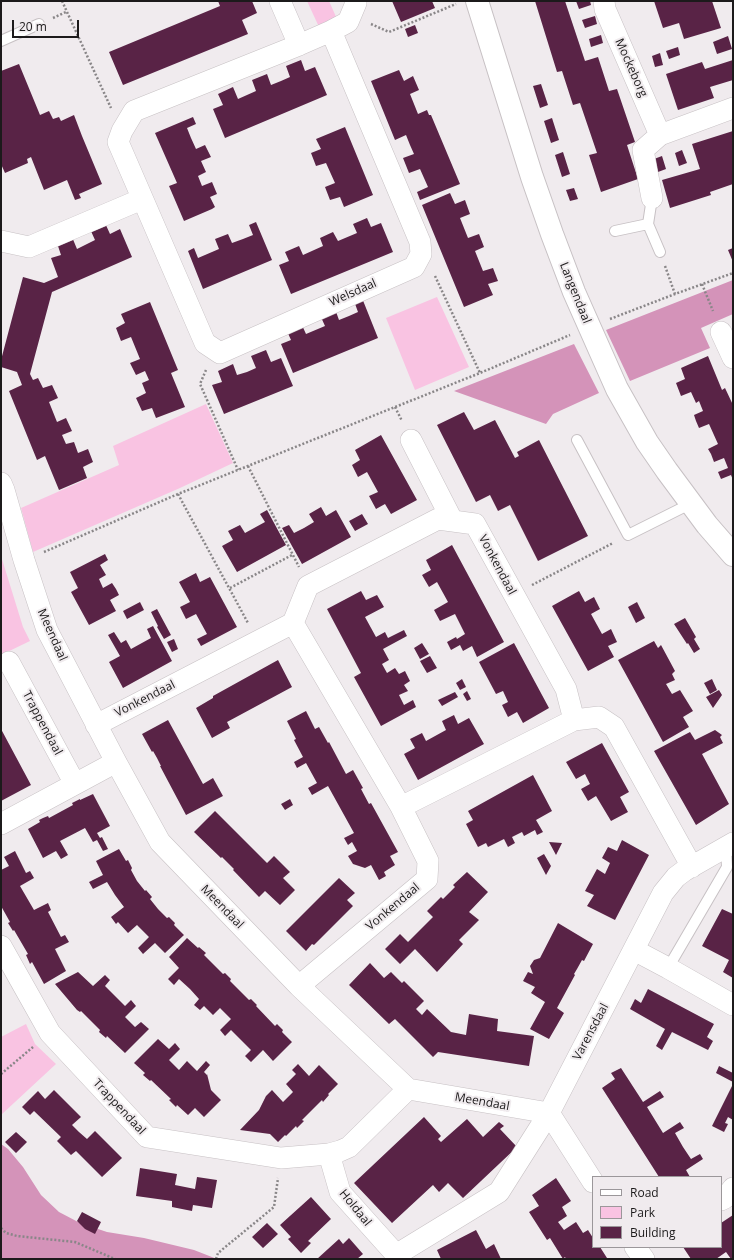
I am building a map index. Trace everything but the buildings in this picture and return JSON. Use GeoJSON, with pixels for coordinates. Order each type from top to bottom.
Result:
{"type":"FeatureCollection","features":[{"type":"Feature","properties":{"kind":"street"},"geometry":{"type":"LineString","coordinates":[[280,1],[299,45]]}},
{"type":"Feature","properties":{"kind":"street","name":"Langendaal"},"geometry":{"type":"LineString","coordinates":[[477,1],[547,219],[574,292],[617,389],[648,442],[690,504],[733,555]]}},
{"type":"Feature","properties":{"kind":"street","name":"Mockeborg"},"geometry":{"type":"LineString","coordinates":[[604,1],[605,9],[660,134]]}},
{"type":"Feature","properties":{"kind":"street"},"geometry":{"type":"LineString","coordinates":[[215,349],[205,344],[142,199],[118,142],[122,131],[134,111],[331,31],[348,22],[353,8]]}},
{"type":"Feature","properties":{"kind":"street"},"geometry":{"type":"LineString","coordinates":[[331,31],[420,242]]}},
{"type":"Feature","properties":{"kind":"street"},"geometry":{"type":"LineString","coordinates":[[652,198],[643,150],[660,134],[733,108]]}},
{"type":"Feature","properties":{"kind":"street"},"geometry":{"type":"LineString","coordinates":[[1,241],[29,247],[142,199]]}},
{"type":"Feature","properties":{"kind":"street","name":"Welsdaal"},"geometry":{"type":"LineString","coordinates":[[215,349],[220,352],[414,267],[421,254],[420,242]]}},
{"type":"Feature","properties":{"kind":"street"},"geometry":{"type":"LineString","coordinates":[[721,332],[733,358]]}},
{"type":"Feature","properties":{"kind":"street"},"geometry":{"type":"LineString","coordinates":[[411,440],[452,520]]}},
{"type":"Feature","properties":{"kind":"street","name":"Meendaal"},"geometry":{"type":"LineString","coordinates":[[1,483],[47,630],[96,725],[160,842],[299,986],[408,1089],[548,1113]]}},
{"type":"Feature","properties":{"kind":"street","name":"Vonkendaal"},"geometry":{"type":"LineString","coordinates":[[308,586],[438,519],[475,524],[566,689],[574,720]]}},
{"type":"Feature","properties":{"kind":"street"},"geometry":{"type":"LineString","coordinates":[[293,623],[308,586]]}},
{"type":"Feature","properties":{"kind":"street","name":"Vonkendaal"},"geometry":{"type":"LineString","coordinates":[[96,725],[293,623],[401,807],[428,861],[427,878],[299,986]]}},
{"type":"Feature","properties":{"kind":"street","name":"Trappendaal"},"geometry":{"type":"LineString","coordinates":[[9,662],[74,784]]}},
{"type":"Feature","properties":{"kind":"street"},"geometry":{"type":"LineString","coordinates":[[401,807],[574,720],[599,718],[614,726],[692,866]]}},
{"type":"Feature","properties":{"kind":"street"},"geometry":{"type":"LineString","coordinates":[[1,824],[116,762]]}},
{"type":"Feature","properties":{"kind":"street","name":"Varensdaal"},"geometry":{"type":"LineString","coordinates":[[398,1257],[499,1192],[548,1113],[663,893],[676,877],[729,845]]}},
{"type":"Feature","properties":{"kind":"street","name":"Trappendaal"},"geometry":{"type":"LineString","coordinates":[[1,946],[50,1033],[147,1137],[281,1158],[329,1154]]}},
{"type":"Feature","properties":{"kind":"street"},"geometry":{"type":"LineString","coordinates":[[634,950],[733,1005]]}},
{"type":"Feature","properties":{"kind":"street"},"geometry":{"type":"LineString","coordinates":[[329,1154],[340,1151],[348,1146],[408,1089]]}},
{"type":"Feature","properties":{"kind":"street"},"geometry":{"type":"LineString","coordinates":[[548,1113],[592,1180]]}},
{"type":"Feature","properties":{"kind":"street","name":"Holdaal"},"geometry":{"type":"LineString","coordinates":[[329,1154],[340,1192],[398,1257]]}},
{"type":"Feature","properties":{"kind":"street"},"geometry":{"type":"LineString","coordinates":[[722,1200],[733,1188]]}},
{"type":"Feature","properties":{"kind":"lane"},"geometry":{"type":"LineString","coordinates":[[1,41],[39,24]]}},
{"type":"Feature","properties":{"kind":"lane"},"geometry":{"type":"LineString","coordinates":[[652,198],[648,224],[660,252]]}},
{"type":"Feature","properties":{"kind":"lane"},"geometry":{"type":"LineString","coordinates":[[615,232],[648,224]]}},
{"type":"Feature","properties":{"kind":"lane"},"geometry":{"type":"LineString","coordinates":[[577,440],[628,535],[690,504]]}},
{"type":"Feature","properties":{"kind":"lane","name":"Varensdaal"},"geometry":{"type":"LineString","coordinates":[[668,968],[727,867],[729,845]]}},
{"type":"Feature","properties":{"kind":"path"},"geometry":{"type":"LineString","coordinates":[[62,1],[122,131]]}},
{"type":"Feature","properties":{"kind":"path"},"geometry":{"type":"LineString","coordinates":[[353,8],[389,32],[462,1]]}},
{"type":"Feature","properties":{"kind":"path"},"geometry":{"type":"LineString","coordinates":[[420,242],[480,373]]}},
{"type":"Feature","properties":{"kind":"path"},"geometry":{"type":"LineString","coordinates":[[660,252],[675,294]]}},
{"type":"Feature","properties":{"kind":"path"},"geometry":{"type":"LineString","coordinates":[[24,560],[178,494],[480,373],[589,327],[733,273]]}},
{"type":"Feature","properties":{"kind":"path"},"geometry":{"type":"LineString","coordinates":[[702,284],[721,332]]}},
{"type":"Feature","properties":{"kind":"path"},"geometry":{"type":"LineString","coordinates":[[215,349],[200,384],[238,470]]}},
{"type":"Feature","properties":{"kind":"path"},"geometry":{"type":"LineString","coordinates":[[248,466],[308,586]]}},
{"type":"Feature","properties":{"kind":"path"},"geometry":{"type":"LineString","coordinates":[[178,494],[258,641]]}},
{"type":"Feature","properties":{"kind":"path"},"geometry":{"type":"LineString","coordinates":[[513,595],[628,535]]}},
{"type":"Feature","properties":{"kind":"path"},"geometry":{"type":"LineString","coordinates":[[230,588],[292,555]]}},
{"type":"Feature","properties":{"kind":"path"},"geometry":{"type":"LineString","coordinates":[[1,1074],[50,1033]]}},
{"type":"Feature","properties":{"kind":"path"},"geometry":{"type":"LineString","coordinates":[[216,1259],[218,1253],[274,1207],[281,1158]]}},
{"type":"Feature","properties":{"kind":"path"},"geometry":{"type":"LineString","coordinates":[[1,1228],[6,1233],[17,1236],[75,1242],[115,1259]]}},
{"type":"Feature","properties":{"kind":"green space"},"geometry":{"type":"Polygon","coordinates":[[[307,1],[329,1],[337,19],[319,27],[307,1]]]}},
{"type":"Feature","properties":{"kind":"green space"},"geometry":{"type":"Polygon","coordinates":[[[437,297],[469,367],[415,390],[386,318],[437,297]]]}},
{"type":"Feature","properties":{"kind":"green space"},"geometry":{"type":"Polygon","coordinates":[[[206,404],[233,463],[180,488],[33,552],[21,508],[119,465],[113,446],[206,404]]]}},
{"type":"Feature","properties":{"kind":"green space"},"geometry":{"type":"Polygon","coordinates":[[[1,556],[23,627],[30,641],[1,655],[1,556]]]}},
{"type":"Feature","properties":{"kind":"green space"},"geometry":{"type":"Polygon","coordinates":[[[26,1024],[35,1044],[56,1064],[1,1115],[1,1037],[26,1024]]]}},
{"type":"Feature","properties":{"kind":"shaded area"},"geometry":{"type":"Polygon","coordinates":[[[733,280],[733,314],[701,328],[710,348],[630,381],[606,330],[733,280]]]}},
{"type":"Feature","properties":{"kind":"shaded area"},"geometry":{"type":"Polygon","coordinates":[[[574,344],[599,393],[553,414],[546,424],[454,391],[574,344]]]}},
{"type":"Feature","properties":{"kind":"shaded area"},"geometry":{"type":"Polygon","coordinates":[[[1,1144],[8,1149],[23,1167],[41,1195],[59,1212],[80,1223],[107,1232],[144,1238],[194,1250],[217,1259],[1,1259],[1,1144]]]}}]}
